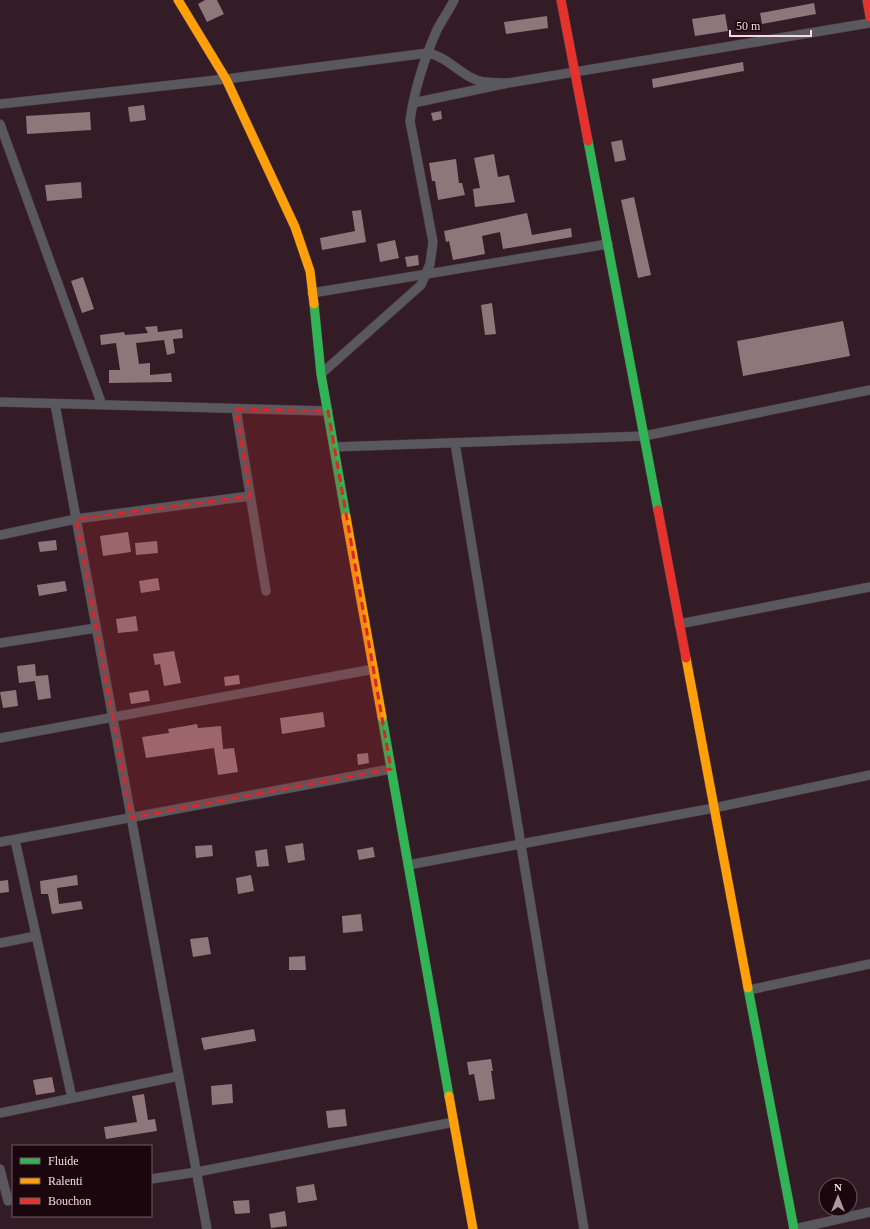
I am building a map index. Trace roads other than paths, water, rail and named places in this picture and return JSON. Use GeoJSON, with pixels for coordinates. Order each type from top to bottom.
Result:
{"type":"FeatureCollection","features":[{"type":"Feature","properties":{"kind":"street"},"geometry":{"type":"LineString","coordinates":[[178,0],[226,79],[295,227],[310,271],[321,374],[473,1229]]}},
{"type":"Feature","properties":{"kind":"street"},"geometry":{"type":"LineString","coordinates":[[321,374],[421,285],[430,264],[433,242],[410,121],[412,103],[428,52],[436,31],[454,0]]}},
{"type":"Feature","properties":{"kind":"street"},"geometry":{"type":"LineString","coordinates":[[561,0],[794,1229],[870,1212]]}},
{"type":"Feature","properties":{"kind":"street"},"geometry":{"type":"LineString","coordinates":[[412,103],[508,83],[870,23]]}},
{"type":"Feature","properties":{"kind":"street"},"geometry":{"type":"LineString","coordinates":[[0,104],[226,79],[428,52],[442,56],[457,69],[475,80],[508,83]]}},
{"type":"Feature","properties":{"kind":"street"},"geometry":{"type":"LineString","coordinates":[[0,124],[102,405]]}},
{"type":"Feature","properties":{"kind":"street"},"geometry":{"type":"LineString","coordinates":[[312,293],[425,276],[608,244]]}},
{"type":"Feature","properties":{"kind":"street"},"geometry":{"type":"LineString","coordinates":[[334,448],[644,436],[870,390]]}},
{"type":"Feature","properties":{"kind":"street"},"geometry":{"type":"LineString","coordinates":[[0,402],[328,411]]}},
{"type":"Feature","properties":{"kind":"street"},"geometry":{"type":"LineString","coordinates":[[55,404],[207,1229]]}},
{"type":"Feature","properties":{"kind":"street"},"geometry":{"type":"LineString","coordinates":[[236,409],[266,591]]}},
{"type":"Feature","properties":{"kind":"street"},"geometry":{"type":"LineString","coordinates":[[455,443],[584,1229]]}},
{"type":"Feature","properties":{"kind":"street"},"geometry":{"type":"LineString","coordinates":[[0,535],[76,519],[250,496]]}},
{"type":"Feature","properties":{"kind":"street"},"geometry":{"type":"LineString","coordinates":[[679,624],[870,587]]}},
{"type":"Feature","properties":{"kind":"street"},"geometry":{"type":"LineString","coordinates":[[0,642],[96,628]]}},
{"type":"Feature","properties":{"kind":"street"},"geometry":{"type":"LineString","coordinates":[[0,738],[374,669]]}},
{"type":"Feature","properties":{"kind":"street"},"geometry":{"type":"LineString","coordinates":[[0,842],[391,769]]}},
{"type":"Feature","properties":{"kind":"street"},"geometry":{"type":"LineString","coordinates":[[408,865],[714,808],[870,775]]}},
{"type":"Feature","properties":{"kind":"street"},"geometry":{"type":"LineString","coordinates":[[15,840],[72,1098]]}},
{"type":"Feature","properties":{"kind":"street"},"geometry":{"type":"LineString","coordinates":[[0,943],[36,936]]}},
{"type":"Feature","properties":{"kind":"street"},"geometry":{"type":"LineString","coordinates":[[748,990],[870,964]]}},
{"type":"Feature","properties":{"kind":"street"},"geometry":{"type":"LineString","coordinates":[[0,1113],[179,1076]]}},
{"type":"Feature","properties":{"kind":"street"},"geometry":{"type":"LineString","coordinates":[[152,1179],[197,1172],[454,1122]]}},
{"type":"Feature","properties":{"kind":"street"},"geometry":{"type":"LineString","coordinates":[[0,1169],[7,1202]]}}]}
